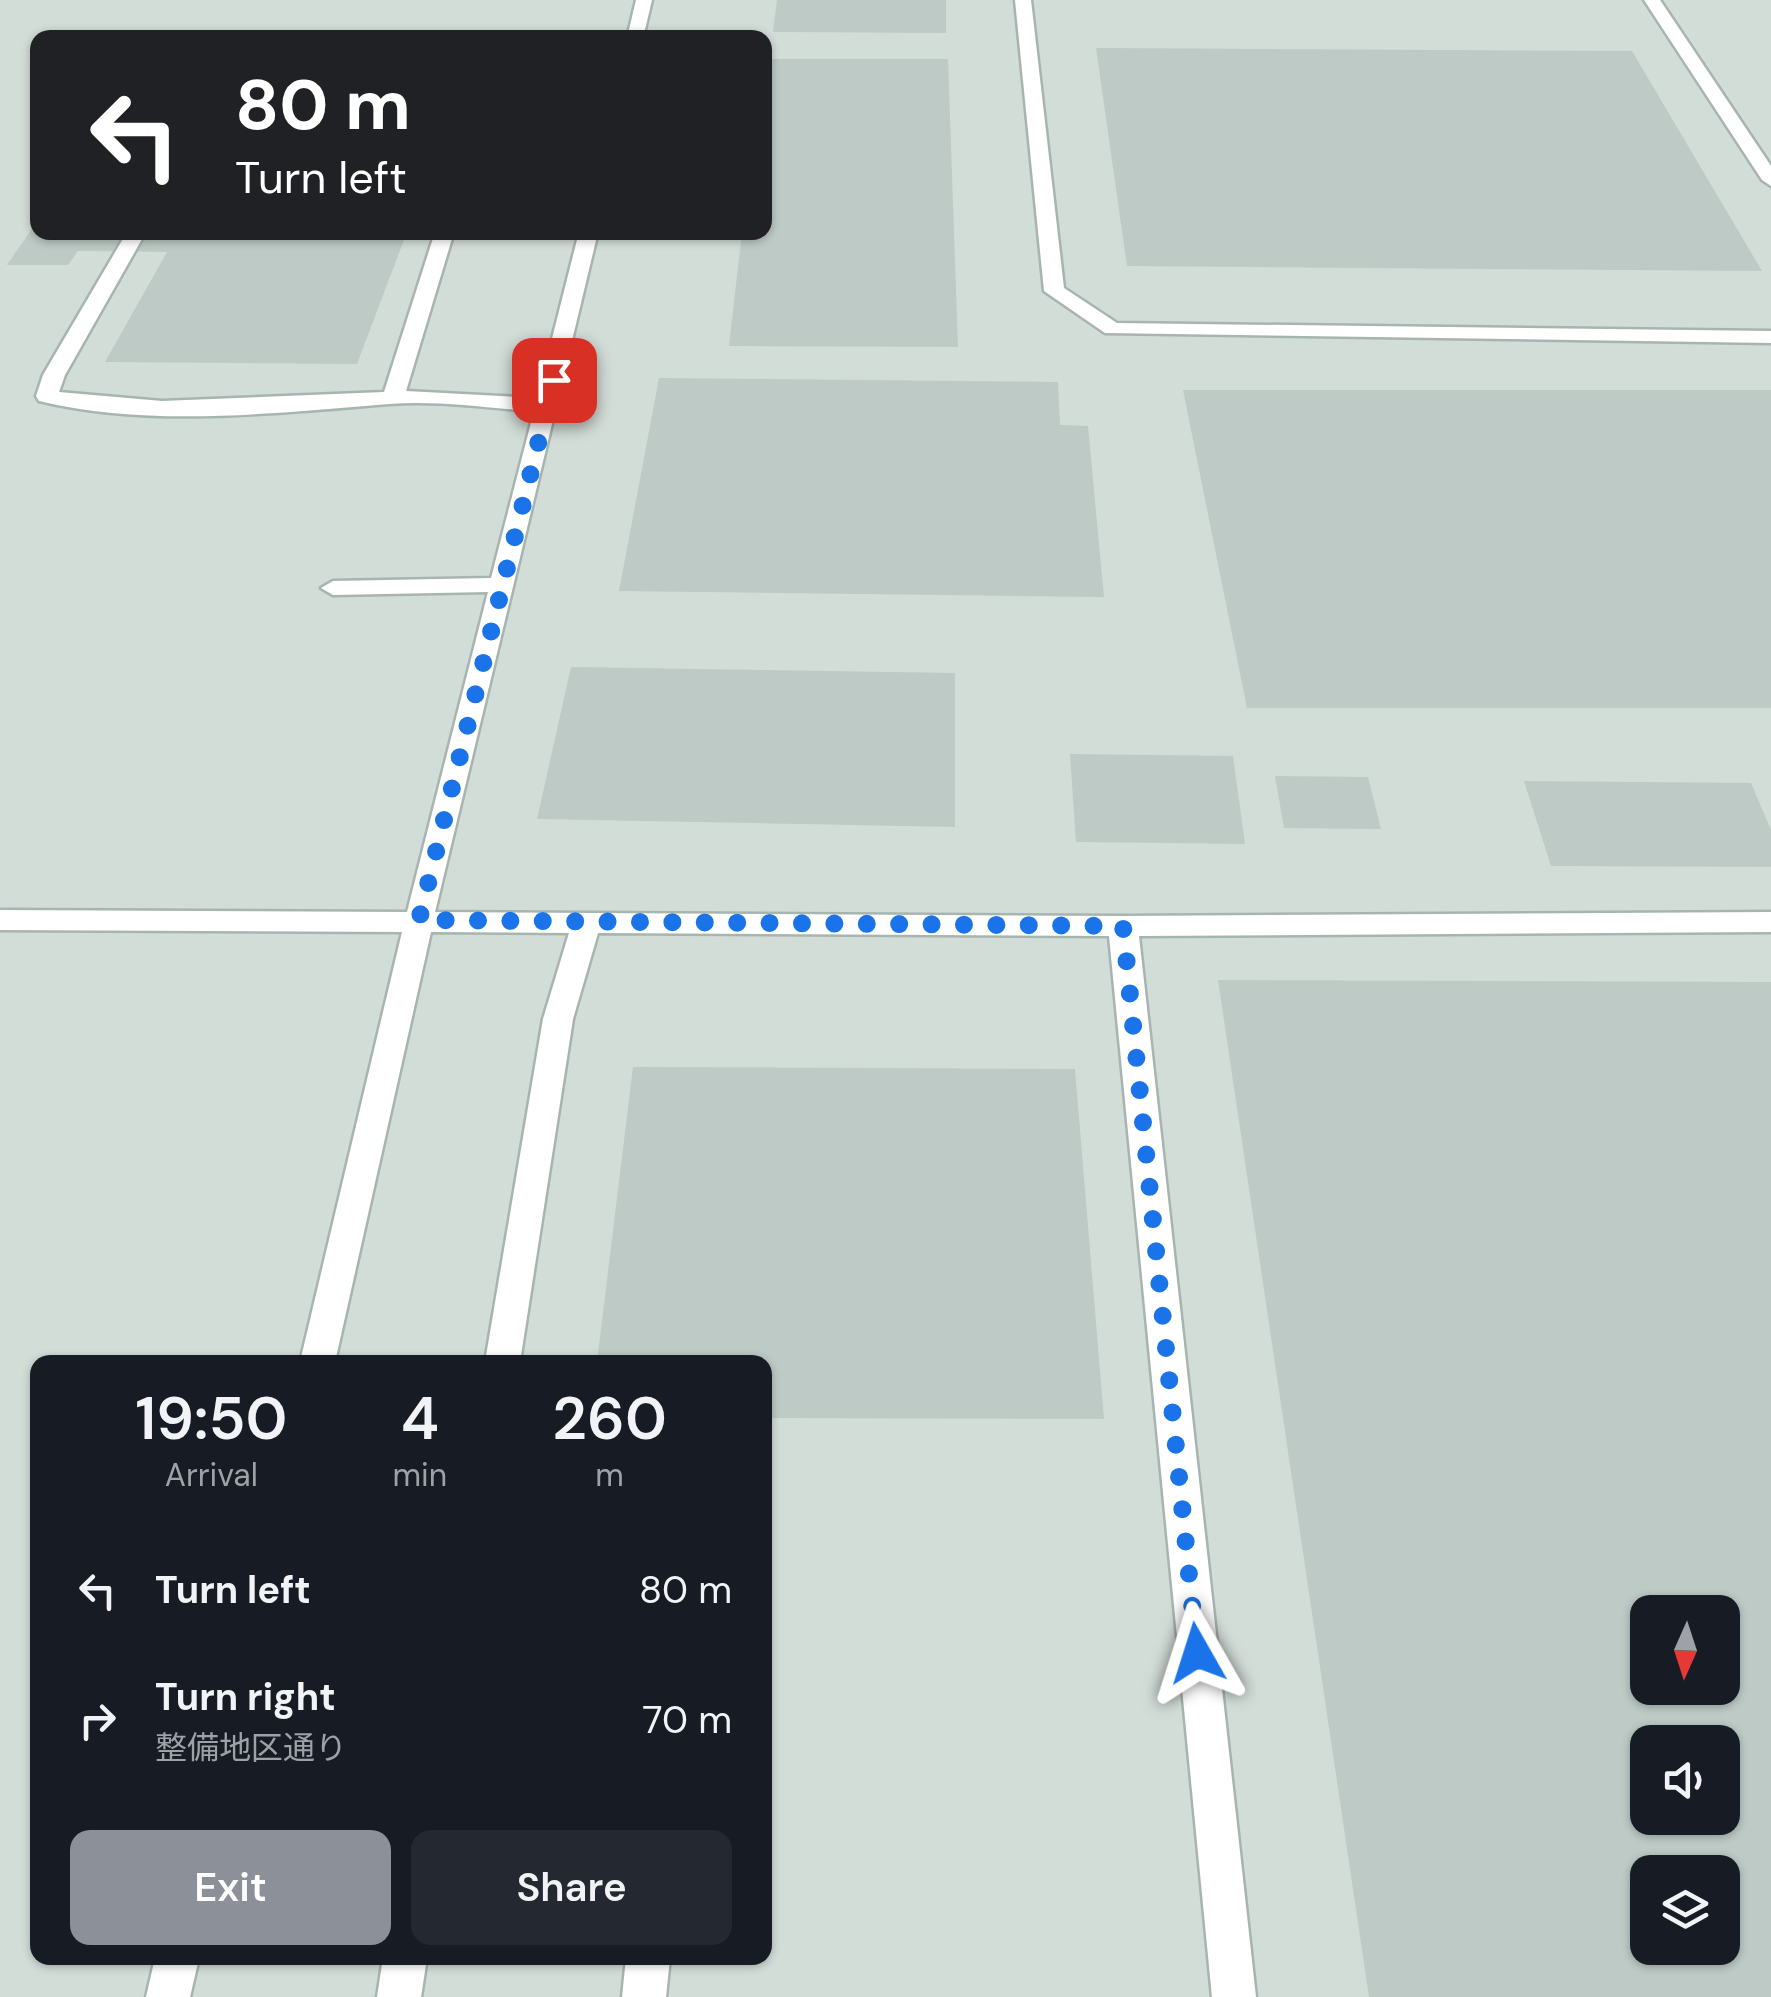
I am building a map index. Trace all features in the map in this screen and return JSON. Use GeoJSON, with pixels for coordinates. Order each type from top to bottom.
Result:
{"type":"FeatureCollection","features":[{"type":"Feature","properties":{"kind":"street"},"geometry":{"type":"LineString","coordinates":[[637,30],[644,0]]}},
{"type":"Feature","properties":{"kind":"street"},"geometry":{"type":"LineString","coordinates":[[1022,0],[1054,292],[1112,328],[1771,337]]}},
{"type":"Feature","properties":{"kind":"street"},"geometry":{"type":"LineString","coordinates":[[1652,0],[1771,180]]}},
{"type":"Feature","properties":{"kind":"street"},"geometry":{"type":"LineString","coordinates":[[131,240],[54,374],[47,396],[89,407],[350,403],[393,396],[548,404]]}},
{"type":"Feature","properties":{"kind":"street"},"geometry":{"type":"LineString","coordinates":[[393,396],[442,240]]}},
{"type":"Feature","properties":{"kind":"street"},"geometry":{"type":"LineString","coordinates":[[319,1355],[419,920],[587,240]]}},
{"type":"Feature","properties":{"kind":"street"},"geometry":{"type":"LineString","coordinates":[[333,588],[500,585]]}},
{"type":"Feature","properties":{"kind":"street"},"geometry":{"type":"LineString","coordinates":[[0,920],[1123,926],[1771,922]]}},
{"type":"Feature","properties":{"kind":"street"},"geometry":{"type":"LineString","coordinates":[[503,1355],[558,1019],[587,921]]}},
{"type":"Feature","properties":{"kind":"street"},"geometry":{"type":"LineString","coordinates":[[1123,926],[1234,1997]]}},
{"type":"Feature","properties":{"kind":"street"},"geometry":{"type":"LineString","coordinates":[[168,1997],[176,1965]]}},
{"type":"Feature","properties":{"kind":"street"},"geometry":{"type":"LineString","coordinates":[[398,1997],[404,1965]]}},
{"type":"Feature","properties":{"kind":"street"},"geometry":{"type":"LineString","coordinates":[[644,1997],[647,1965]]}},
{"type":"Feature","properties":{"kind":"shaded area"},"geometry":{"type":"Polygon","coordinates":[[[0,0],[1771,0],[1771,1997],[0,1997],[0,0]]]}},
{"type":"Feature","properties":{"kind":"building"},"geometry":{"type":"Polygon","coordinates":[[[777,0],[946,0],[946,33],[773,32],[777,0]]]}},
{"type":"Feature","properties":{"kind":"building"},"geometry":{"type":"Polygon","coordinates":[[[1096,48],[1632,51],[1762,271],[1127,266],[1096,48]]]}},
{"type":"Feature","properties":{"kind":"building"},"geometry":{"type":"Polygon","coordinates":[[[772,59],[948,59],[958,347],[729,346],[741,240],[772,240],[772,59]]]}},
{"type":"Feature","properties":{"kind":"building"},"geometry":{"type":"Polygon","coordinates":[[[30,232],[30,240],[404,240],[357,364],[105,362],[167,252],[78,251],[68,265],[7,265],[30,232]]]}},
{"type":"Feature","properties":{"kind":"building"},"geometry":{"type":"Polygon","coordinates":[[[659,378],[1058,382],[1060,425],[1088,426],[1104,597],[619,591],[659,378]]]}},
{"type":"Feature","properties":{"kind":"building"},"geometry":{"type":"Polygon","coordinates":[[[1183,390],[1771,390],[1771,708],[1247,708],[1183,390]]]}},
{"type":"Feature","properties":{"kind":"building"},"geometry":{"type":"Polygon","coordinates":[[[571,667],[955,673],[955,827],[537,819],[571,667]]]}},
{"type":"Feature","properties":{"kind":"building"},"geometry":{"type":"Polygon","coordinates":[[[1070,754],[1233,756],[1245,844],[1076,842],[1070,754]]]}},
{"type":"Feature","properties":{"kind":"building"},"geometry":{"type":"Polygon","coordinates":[[[1275,776],[1368,777],[1381,829],[1284,828],[1275,776]]]}},
{"type":"Feature","properties":{"kind":"building"},"geometry":{"type":"Polygon","coordinates":[[[1524,781],[1751,783],[1771,830],[1771,867],[1551,866],[1524,781]]]}},
{"type":"Feature","properties":{"kind":"building"},"geometry":{"type":"Polygon","coordinates":[[[1218,980],[1771,982],[1771,1997],[1369,1997],[1218,980]]]}},
{"type":"Feature","properties":{"kind":"building"},"geometry":{"type":"Polygon","coordinates":[[[633,1067],[1075,1069],[1104,1419],[772,1418],[772,1355],[598,1355],[633,1067]]]}},
{"type":"Feature","properties":{"kind":"route"},"geometry":{"type":"LineString","coordinates":[[554,380],[419,920],[1123,926],[1197,1653]]}}]}
